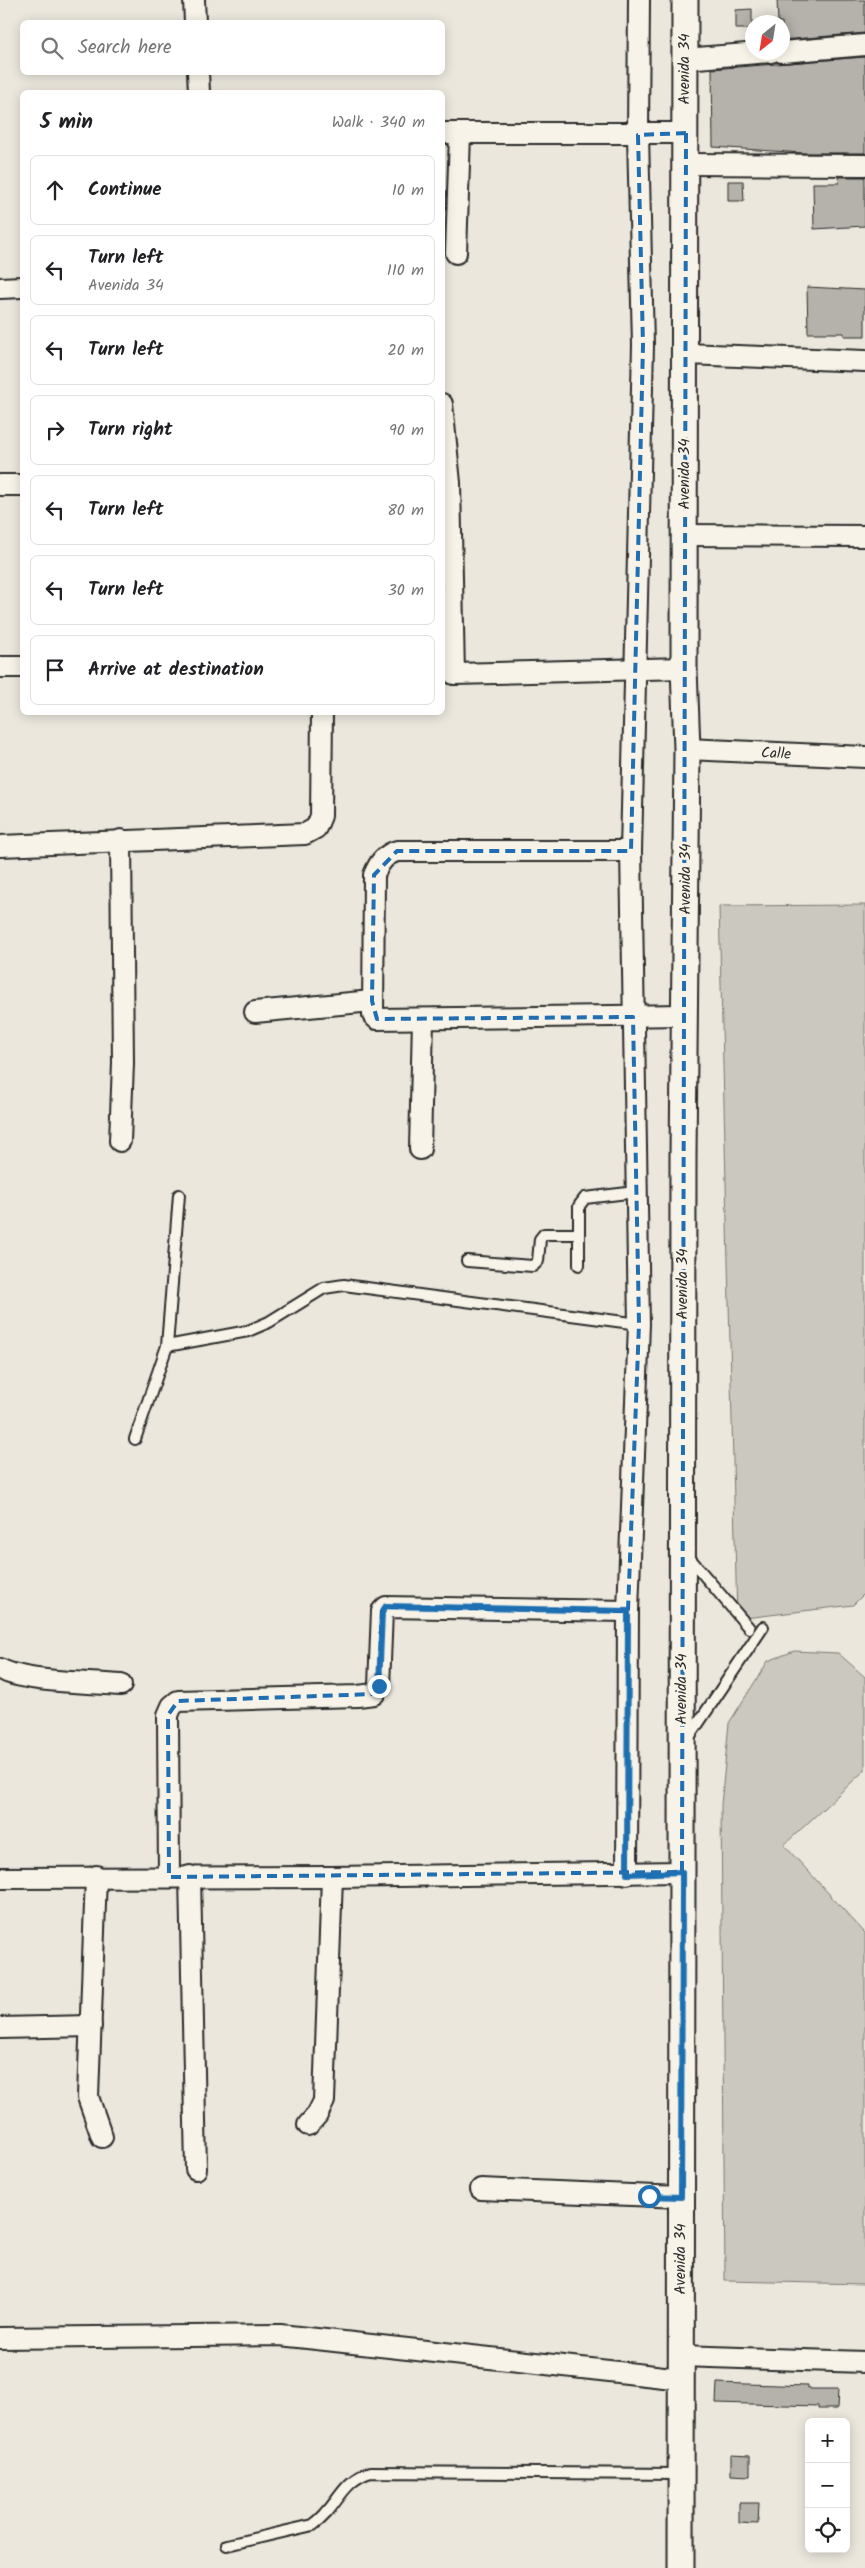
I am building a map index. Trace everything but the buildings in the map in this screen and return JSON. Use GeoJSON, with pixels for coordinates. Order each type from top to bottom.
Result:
{"type":"FeatureCollection","features":[{"type":"Feature","properties":{"kind":"street"},"geometry":{"type":"LineString","coordinates":[[194,0],[195,20]]}},
{"type":"Feature","properties":{"kind":"street"},"geometry":{"type":"LineString","coordinates":[[627,1874],[628,1611],[639,1324],[631,851],[633,670],[643,345],[638,135],[639,0]]}},
{"type":"Feature","properties":{"kind":"street","name":"Avenida 34"},"geometry":{"type":"LineString","coordinates":[[681,2568],[682,1748],[687,749],[684,668],[686,354],[685,0]]}},
{"type":"Feature","properties":{"kind":"street"},"geometry":{"type":"LineString","coordinates":[[790,51],[865,45]]}},
{"type":"Feature","properties":{"kind":"street"},"geometry":{"type":"LineString","coordinates":[[685,59],[745,54]]}},
{"type":"Feature","properties":{"kind":"street"},"geometry":{"type":"LineString","coordinates":[[198,75],[199,90]]}},
{"type":"Feature","properties":{"kind":"street"},"geometry":{"type":"LineString","coordinates":[[456,253],[451,133],[638,135],[686,133]]}},
{"type":"Feature","properties":{"kind":"street"},"geometry":{"type":"LineString","coordinates":[[686,164],[865,164]]}},
{"type":"Feature","properties":{"kind":"street"},"geometry":{"type":"LineString","coordinates":[[0,288],[20,286]]}},
{"type":"Feature","properties":{"kind":"street"},"geometry":{"type":"LineString","coordinates":[[686,354],[865,361]]}},
{"type":"Feature","properties":{"kind":"street"},"geometry":{"type":"LineString","coordinates":[[445,463],[448,674],[684,668]]}},
{"type":"Feature","properties":{"kind":"street"},"geometry":{"type":"LineString","coordinates":[[0,485],[20,485]]}},
{"type":"Feature","properties":{"kind":"street"},"geometry":{"type":"LineString","coordinates":[[685,535],[865,536]]}},
{"type":"Feature","properties":{"kind":"street"},"geometry":{"type":"LineString","coordinates":[[0,667],[20,667]]}},
{"type":"Feature","properties":{"kind":"street"},"geometry":{"type":"LineString","coordinates":[[0,846],[305,834],[316,828],[321,816],[322,715]]}},
{"type":"Feature","properties":{"kind":"street","name":"Calle"},"geometry":{"type":"LineString","coordinates":[[687,749],[865,757]]}},
{"type":"Feature","properties":{"kind":"street"},"geometry":{"type":"LineString","coordinates":[[120,1142],[123,1063],[121,840]]}},
{"type":"Feature","properties":{"kind":"street"},"geometry":{"type":"LineString","coordinates":[[631,851],[397,851],[390,853],[383,858],[374,875],[373,1015],[377,1019],[685,1015]]}},
{"type":"Feature","properties":{"kind":"street"},"geometry":{"type":"LineString","coordinates":[[255,1012],[372,1001]]}},
{"type":"Feature","properties":{"kind":"street"},"geometry":{"type":"LineString","coordinates":[[420,1149],[423,1019]]}},
{"type":"Feature","properties":{"kind":"street"},"geometry":{"type":"LineString","coordinates":[[169,1877],[168,1715],[172,1706],[178,1701],[374,1694],[379,1686],[382,1612],[386,1606],[628,1611]]}},
{"type":"Feature","properties":{"kind":"street"},"geometry":{"type":"LineString","coordinates":[[0,1669],[8,1673],[29,1677],[121,1685]]}},
{"type":"Feature","properties":{"kind":"street"},"geometry":{"type":"LineString","coordinates":[[0,1878],[96,1876],[332,1877],[682,1872]]}},
{"type":"Feature","properties":{"kind":"street"},"geometry":{"type":"LineString","coordinates":[[96,1876],[88,2098],[102,2137]]}},
{"type":"Feature","properties":{"kind":"street"},"geometry":{"type":"LineString","coordinates":[[190,1876],[196,2169]]}},
{"type":"Feature","properties":{"kind":"street"},"geometry":{"type":"LineString","coordinates":[[308,2125],[317,2115],[324,2101],[332,1877]]}},
{"type":"Feature","properties":{"kind":"street"},"geometry":{"type":"LineString","coordinates":[[0,2028],[91,2026]]}},
{"type":"Feature","properties":{"kind":"street"},"geometry":{"type":"LineString","coordinates":[[481,2189],[681,2197]]}},
{"type":"Feature","properties":{"kind":"street"},"geometry":{"type":"LineString","coordinates":[[0,2338],[280,2335],[681,2367],[865,2362]]}},
{"type":"Feature","properties":{"kind":"lane"},"geometry":{"type":"LineString","coordinates":[[579,1265],[579,1206],[585,1198],[636,1192]]}},
{"type":"Feature","properties":{"kind":"lane"},"geometry":{"type":"LineString","coordinates":[[135,1439],[167,1346],[179,1195]]}},
{"type":"Feature","properties":{"kind":"lane"},"geometry":{"type":"LineString","coordinates":[[467,1261],[532,1266],[538,1261],[540,1239],[544,1234],[579,1234]]}},
{"type":"Feature","properties":{"kind":"lane"},"geometry":{"type":"LineString","coordinates":[[167,1346],[248,1331],[269,1322],[324,1288],[344,1285],[639,1324]]}},
{"type":"Feature","properties":{"kind":"lane"},"geometry":{"type":"LineString","coordinates":[[683,1550],[749,1628]]}},
{"type":"Feature","properties":{"kind":"lane"},"geometry":{"type":"LineString","coordinates":[[682,1748],[763,1627]]}},
{"type":"Feature","properties":{"kind":"lane"},"geometry":{"type":"LineString","coordinates":[[227,2545],[313,2525],[325,2517],[347,2484],[358,2476],[371,2472],[681,2474]]}},
{"type":"Feature","properties":{"kind":"highlighted area"},"geometry":{"type":"Polygon","coordinates":[[[686,133],[682,1872],[169,1877],[168,1715],[178,1701],[374,1694],[379,1686],[382,1611],[386,1607],[628,1611],[639,1324],[633,1017],[377,1019],[372,1001],[374,875],[397,851],[631,851],[643,345],[638,135],[686,133]]]}},
{"type":"Feature","properties":{"kind":"shaded area"},"geometry":{"type":"Polygon","coordinates":[[[865,905],[865,1593],[853,1605],[737,1619],[719,906],[865,905]]]}},
{"type":"Feature","properties":{"kind":"shaded area"},"geometry":{"type":"Polygon","coordinates":[[[794,1651],[838,1653],[865,1677],[865,1770],[784,1845],[865,1933],[865,2284],[725,2281],[721,1805],[729,1723],[768,1661],[794,1651]]]}},
{"type":"Feature","properties":{"kind":"route"},"geometry":{"type":"LineString","coordinates":[[379,1686],[382,1612],[386,1606],[628,1611],[627,1874],[682,1872],[681,2197],[649,2196]]}}]}
